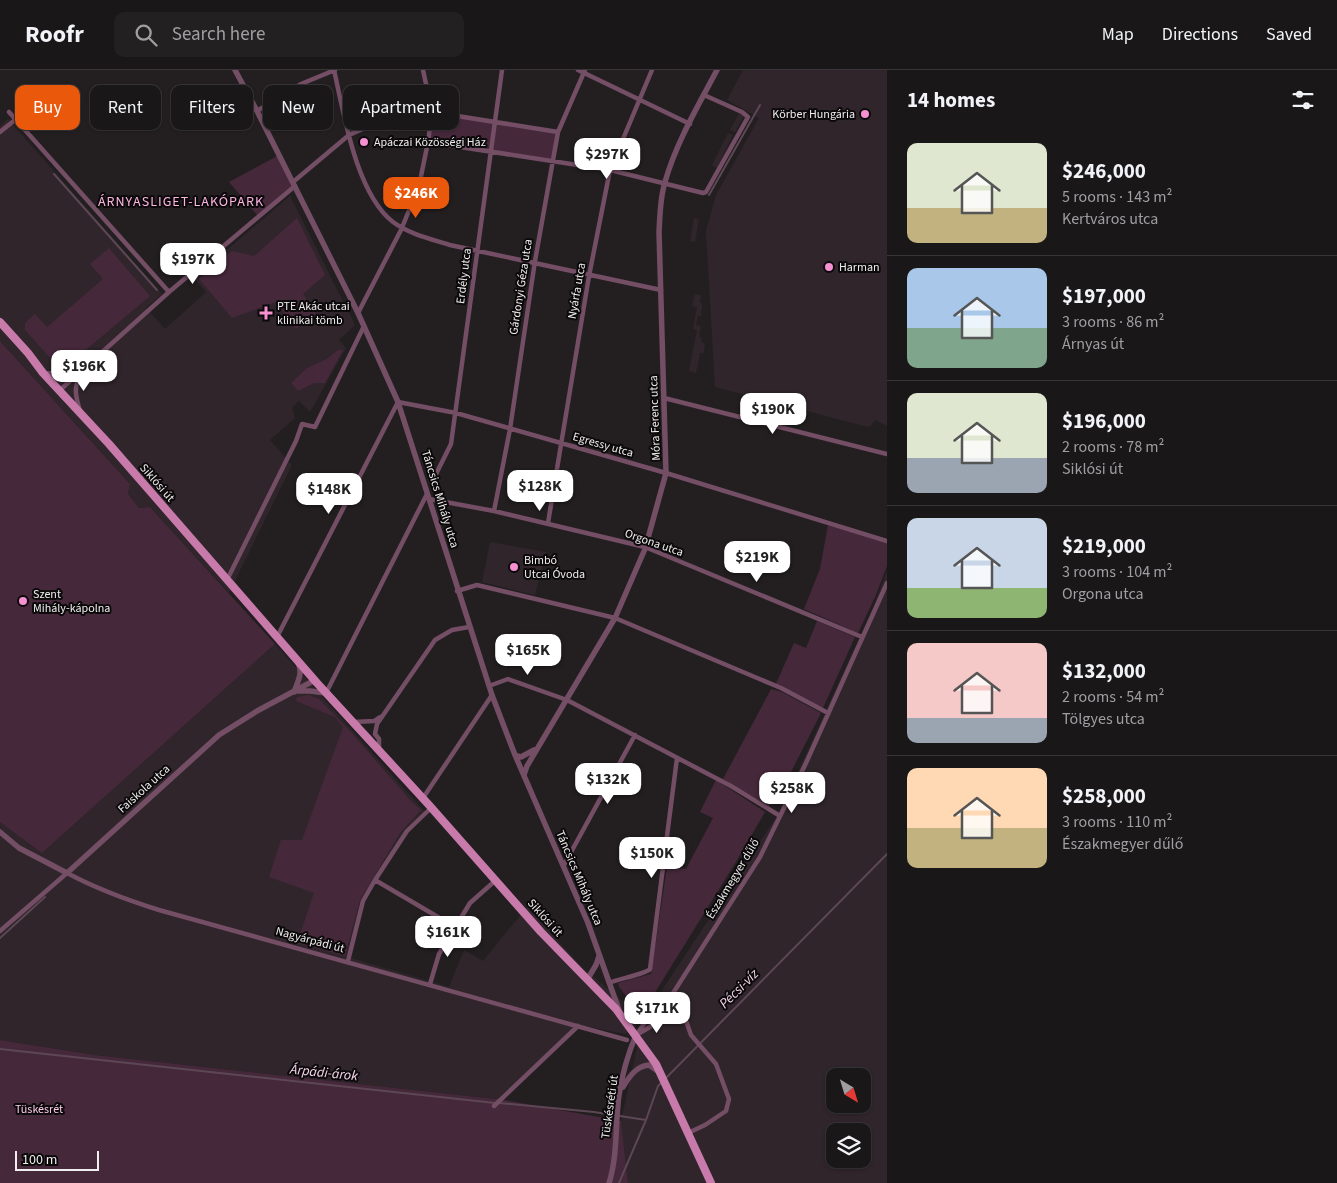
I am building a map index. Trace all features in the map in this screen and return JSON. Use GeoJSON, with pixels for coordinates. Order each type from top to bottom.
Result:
{"type":"FeatureCollection","features":[{"type":"Feature","properties":{"kind":"main road","name":"Siklósi út"},"geometry":{"type":"LineString","coordinates":[[0,322],[326,693],[622,1017],[649,1053],[662,1075],[711,1183]]}},
{"type":"Feature","properties":{"kind":"street","name":"Táncsics Mihály utca"},"geometry":{"type":"LineString","coordinates":[[235,70],[358,313],[398,402],[457,591],[492,695],[515,754],[564,865],[597,947],[622,1017]]}},
{"type":"Feature","properties":{"kind":"street"},"geometry":{"type":"LineString","coordinates":[[257,111],[301,84],[334,70],[349,135],[363,178],[372,196],[388,217],[402,227],[423,237],[477,251],[661,290]]}},
{"type":"Feature","properties":{"kind":"street"},"geometry":{"type":"LineString","coordinates":[[423,70],[426,85]]}},
{"type":"Feature","properties":{"kind":"street","name":"Erdély utca"},"geometry":{"type":"LineString","coordinates":[[433,480],[451,444],[502,70]]}},
{"type":"Feature","properties":{"kind":"street"},"geometry":{"type":"LineString","coordinates":[[578,70],[585,71],[690,124]]}},
{"type":"Feature","properties":{"kind":"street","name":"Nyárfa utca"},"geometry":{"type":"LineString","coordinates":[[548,524],[589,276],[610,170],[652,70]]}},
{"type":"Feature","properties":{"kind":"street","name":"Móra Ferenc utca"},"geometry":{"type":"LineString","coordinates":[[524,775],[526,766],[615,618],[645,547],[666,473],[659,232],[660,205],[674,158],[717,70]]}},
{"type":"Feature","properties":{"kind":"street","name":"Gárdonyi Géza utca"},"geometry":{"type":"LineString","coordinates":[[494,511],[510,429],[552,160],[558,132],[585,71]]}},
{"type":"Feature","properties":{"kind":"street"},"geometry":{"type":"LineString","coordinates":[[428,142],[610,170],[703,193],[706,192],[748,117],[742,112],[704,95]]}},
{"type":"Feature","properties":{"kind":"street"},"geometry":{"type":"LineString","coordinates":[[0,132],[15,120],[9,112]]}},
{"type":"Feature","properties":{"kind":"street"},"geometry":{"type":"LineString","coordinates":[[459,116],[558,132]]}},
{"type":"Feature","properties":{"kind":"street"},"geometry":{"type":"LineString","coordinates":[[24,130],[169,292]]}},
{"type":"Feature","properties":{"kind":"street"},"geometry":{"type":"LineString","coordinates":[[60,390],[169,292],[255,221],[349,135],[360,130]]}},
{"type":"Feature","properties":{"kind":"street"},"geometry":{"type":"LineString","coordinates":[[358,313],[402,227],[419,186],[430,130]]}},
{"type":"Feature","properties":{"kind":"street"},"geometry":{"type":"LineString","coordinates":[[227,580],[296,441],[302,424],[315,427],[364,326]]}},
{"type":"Feature","properties":{"kind":"street"},"geometry":{"type":"LineString","coordinates":[[43,373],[80,372]]}},
{"type":"Feature","properties":{"kind":"street"},"geometry":{"type":"LineString","coordinates":[[80,372],[75,390],[81,413]]}},
{"type":"Feature","properties":{"kind":"street"},"geometry":{"type":"LineString","coordinates":[[664,398],[887,454]]}},
{"type":"Feature","properties":{"kind":"street"},"geometry":{"type":"LineString","coordinates":[[277,637],[398,402]]}},
{"type":"Feature","properties":{"kind":"street","name":"Egressy utca"},"geometry":{"type":"LineString","coordinates":[[398,402],[456,413],[562,443],[887,541]]}},
{"type":"Feature","properties":{"kind":"street"},"geometry":{"type":"LineString","coordinates":[[297,659],[301,669],[294,692],[326,693],[428,496]]}},
{"type":"Feature","properties":{"kind":"street","name":"Orgona utca"},"geometry":{"type":"LineString","coordinates":[[428,496],[645,547],[862,637]]}},
{"type":"Feature","properties":{"kind":"street","name":"Északmegyer dűlő"},"geometry":{"type":"LineString","coordinates":[[636,1035],[646,1021],[659,1012],[668,1001],[760,857],[806,763],[887,583]]}},
{"type":"Feature","properties":{"kind":"street"},"geometry":{"type":"LineString","coordinates":[[457,591],[477,585],[615,618],[781,688],[828,713]]}},
{"type":"Feature","properties":{"kind":"street"},"geometry":{"type":"LineString","coordinates":[[379,750],[379,740],[375,731],[377,724],[435,640],[452,630],[469,626]]}},
{"type":"Feature","properties":{"kind":"street"},"geometry":{"type":"LineString","coordinates":[[489,686],[508,679],[567,700],[731,786],[780,816]]}},
{"type":"Feature","properties":{"kind":"street","name":"Faiskola utca"},"geometry":{"type":"LineString","coordinates":[[0,931],[220,735],[257,711],[315,680]]}},
{"type":"Feature","properties":{"kind":"street"},"geometry":{"type":"LineString","coordinates":[[423,798],[492,695]]}},
{"type":"Feature","properties":{"kind":"street"},"geometry":{"type":"LineString","coordinates":[[353,722],[374,721],[389,707]]}},
{"type":"Feature","properties":{"kind":"street"},"geometry":{"type":"LineString","coordinates":[[564,865],[635,735]]}},
{"type":"Feature","properties":{"kind":"street"},"geometry":{"type":"LineString","coordinates":[[515,754],[521,757],[538,747]]}},
{"type":"Feature","properties":{"kind":"street"},"geometry":{"type":"LineString","coordinates":[[609,983],[647,972],[650,969],[677,758]]}},
{"type":"Feature","properties":{"kind":"street"},"geometry":{"type":"LineString","coordinates":[[348,961],[363,901],[407,831],[431,808]]}},
{"type":"Feature","properties":{"kind":"street","name":"Nagyárpádi út"},"geometry":{"type":"LineString","coordinates":[[0,832],[19,848],[91,886],[128,900],[627,1040]]}},
{"type":"Feature","properties":{"kind":"street"},"geometry":{"type":"LineString","coordinates":[[375,880],[455,927]]}},
{"type":"Feature","properties":{"kind":"street"},"geometry":{"type":"LineString","coordinates":[[430,984],[439,954],[470,903],[496,880]]}},
{"type":"Feature","properties":{"kind":"street"},"geometry":{"type":"LineString","coordinates":[[587,980],[598,960],[597,947]]}},
{"type":"Feature","properties":{"kind":"street"},"geometry":{"type":"LineString","coordinates":[[668,1001],[684,1015],[688,1029],[694,1039],[716,1064],[728,1099],[726,1111],[688,1132]]}},
{"type":"Feature","properties":{"kind":"street"},"geometry":{"type":"LineString","coordinates":[[496,1104],[578,1026]]}},
{"type":"Feature","properties":{"kind":"street","name":"Tüskésréti út"},"geometry":{"type":"LineString","coordinates":[[609,1183],[613,1161],[619,1093],[630,1049],[636,1035]]}},
{"type":"Feature","properties":{"kind":"street"},"geometry":{"type":"LineString","coordinates":[[619,1093],[630,1076],[640,1067],[649,1065],[662,1075]]}},
{"type":"Feature","properties":{"kind":"shaded area"},"geometry":{"type":"Polygon","coordinates":[[[743,70],[887,70],[887,426],[875,420],[870,427],[864,426],[715,387],[706,231],[716,195],[759,118],[727,100],[743,70]]]}},
{"type":"Feature","properties":{"kind":"shaded area"},"geometry":{"type":"Polygon","coordinates":[[[739,113],[744,116],[735,132],[730,130],[739,113]]]}},
{"type":"Feature","properties":{"kind":"shaded area"},"geometry":{"type":"Polygon","coordinates":[[[8,119],[15,127],[15,130],[18,130],[162,294],[146,308],[165,329],[206,292],[194,278],[290,196],[355,325],[339,340],[346,348],[310,412],[299,401],[292,407],[295,418],[270,440],[292,465],[229,593],[150,507],[139,508],[128,494],[130,484],[0,341],[0,126],[8,119]]]}},
{"type":"Feature","properties":{"kind":"shaded area"},"geometry":{"type":"Polygon","coordinates":[[[728,133],[733,135],[717,168],[712,165],[728,133]]]}},
{"type":"Feature","properties":{"kind":"shaded area"},"geometry":{"type":"Polygon","coordinates":[[[694,218],[699,219],[695,242],[690,241],[694,218]]]}},
{"type":"Feature","properties":{"kind":"shaded area"},"geometry":{"type":"Polygon","coordinates":[[[695,294],[701,295],[701,316],[698,316],[696,325],[701,326],[699,337],[702,338],[701,342],[704,343],[705,347],[703,353],[700,353],[696,373],[689,371],[697,330],[693,329],[697,307],[692,306],[695,294]]]}},
{"type":"Feature","properties":{"kind":"shaded area","name":"Bimbó Utcai Óvoda"},"geometry":{"type":"Polygon","coordinates":[[[490,542],[546,552],[535,595],[482,582],[490,542]]]}},
{"type":"Feature","properties":{"kind":"shaded area"},"geometry":{"type":"Polygon","coordinates":[[[887,571],[887,1183],[628,1183],[621,1121],[643,1020],[625,1034],[580,1025],[504,1100],[95,1055],[0,1040],[0,796],[42,853],[275,644],[425,812],[406,831],[363,901],[348,957],[449,987],[464,950],[483,961],[527,907],[582,967],[643,1019],[779,813],[872,610],[887,571]]]}},
{"type":"Feature","properties":{"kind":"green space"},"geometry":{"type":"Polygon","coordinates":[[[459,116],[558,132],[552,160],[428,142],[430,130],[459,130],[459,116]]]}},
{"type":"Feature","properties":{"kind":"green space"},"geometry":{"type":"Polygon","coordinates":[[[279,155],[295,186],[258,216],[229,182],[279,155]]]}},
{"type":"Feature","properties":{"kind":"green space"},"geometry":{"type":"Polygon","coordinates":[[[297,218],[325,275],[303,294],[316,313],[296,329],[276,302],[232,318],[199,279],[232,251],[254,256],[297,218]]]}},
{"type":"Feature","properties":{"kind":"green space"},"geometry":{"type":"Polygon","coordinates":[[[109,248],[150,296],[75,359],[64,364],[53,361],[25,330],[25,323],[35,314],[47,327],[103,279],[90,264],[109,248]]]}},
{"type":"Feature","properties":{"kind":"green space"},"geometry":{"type":"Polygon","coordinates":[[[0,341],[130,484],[128,494],[139,508],[150,507],[275,644],[42,853],[0,822],[0,341]]]}},
{"type":"Feature","properties":{"kind":"green space"},"geometry":{"type":"Polygon","coordinates":[[[338,350],[343,350],[325,383],[314,383],[298,391],[291,383],[307,368],[327,359],[338,350]]]}},
{"type":"Feature","properties":{"kind":"green space"},"geometry":{"type":"Polygon","coordinates":[[[828,525],[887,543],[887,566],[858,633],[804,609],[820,569],[828,525]]]}},
{"type":"Feature","properties":{"kind":"green space"},"geometry":{"type":"Polygon","coordinates":[[[817,621],[855,637],[823,708],[775,686],[794,643],[806,648],[817,621]]]}},
{"type":"Feature","properties":{"kind":"green space"},"geometry":{"type":"Polygon","coordinates":[[[771,689],[782,692],[821,713],[792,770],[769,806],[723,779],[771,689]]]}},
{"type":"Feature","properties":{"kind":"green space"},"geometry":{"type":"Polygon","coordinates":[[[309,695],[319,699],[421,810],[400,833],[360,900],[345,956],[297,943],[314,893],[269,877],[281,840],[302,840],[343,727],[335,717],[296,701],[297,697],[309,695]]]}},
{"type":"Feature","properties":{"kind":"green space"},"geometry":{"type":"Polygon","coordinates":[[[716,780],[765,812],[641,1015],[619,987],[618,983],[651,974],[667,867],[686,869],[713,818],[700,812],[716,780]]]}},
{"type":"Feature","properties":{"kind":"green space","name":"Tüskésrét"},"geometry":{"type":"Polygon","coordinates":[[[0,1040],[95,1055],[504,1100],[621,1121],[628,1183],[0,1183],[0,1040]]]}},
{"type":"Feature","properties":{"kind":"waterway"},"geometry":{"type":"LineString","coordinates":[[709,195],[760,105]]}},
{"type":"Feature","properties":{"kind":"waterway"},"geometry":{"type":"LineString","coordinates":[[54,174],[157,290]]}},
{"type":"Feature","properties":{"kind":"waterway","name":"Pécsi-víz"},"geometry":{"type":"LineString","coordinates":[[665,1079],[887,854]]}},
{"type":"Feature","properties":{"kind":"waterway"},"geometry":{"type":"LineString","coordinates":[[0,938],[45,897]]}},
{"type":"Feature","properties":{"kind":"waterway","name":"Árpádi-árok"},"geometry":{"type":"LineString","coordinates":[[0,1049],[495,1103]]}},
{"type":"Feature","properties":{"kind":"waterway","name":"Pécsi-víz"},"geometry":{"type":"LineString","coordinates":[[619,1183],[646,1120],[658,1086],[662,1082]]}},
{"type":"Feature","properties":{"kind":"waterway","name":"Árpádi-árok"},"geometry":{"type":"LineString","coordinates":[[499,1103],[594,1112],[646,1120]]}},
{"type":"Feature","properties":{"kind":"place","name":"Körber Hungária"},"geometry":{"type":"Point","coordinates":[865,114]}},
{"type":"Feature","properties":{"kind":"place","name":"Apáczai Közösségi Ház"},"geometry":{"type":"Point","coordinates":[364,142]}},
{"type":"Feature","properties":{"kind":"place","name":"Harman"},"geometry":{"type":"Point","coordinates":[829,267]}},
{"type":"Feature","properties":{"kind":"place","name":"PTE Akác utcai klinikai tömb"},"geometry":{"type":"Point","coordinates":[266,313]}},
{"type":"Feature","properties":{"kind":"place","name":"Bimbó Utcai Óvoda"},"geometry":{"type":"Point","coordinates":[514,567]}},
{"type":"Feature","properties":{"kind":"place","name":"Szent Mihály-kápolna"},"geometry":{"type":"Point","coordinates":[23,601]}},
{"type":"Feature","properties":{"kind":"district","name":"ÁRNYASLIGET-LAKÓPARK"},"geometry":{"type":"Point","coordinates":[181,202]}}]}
